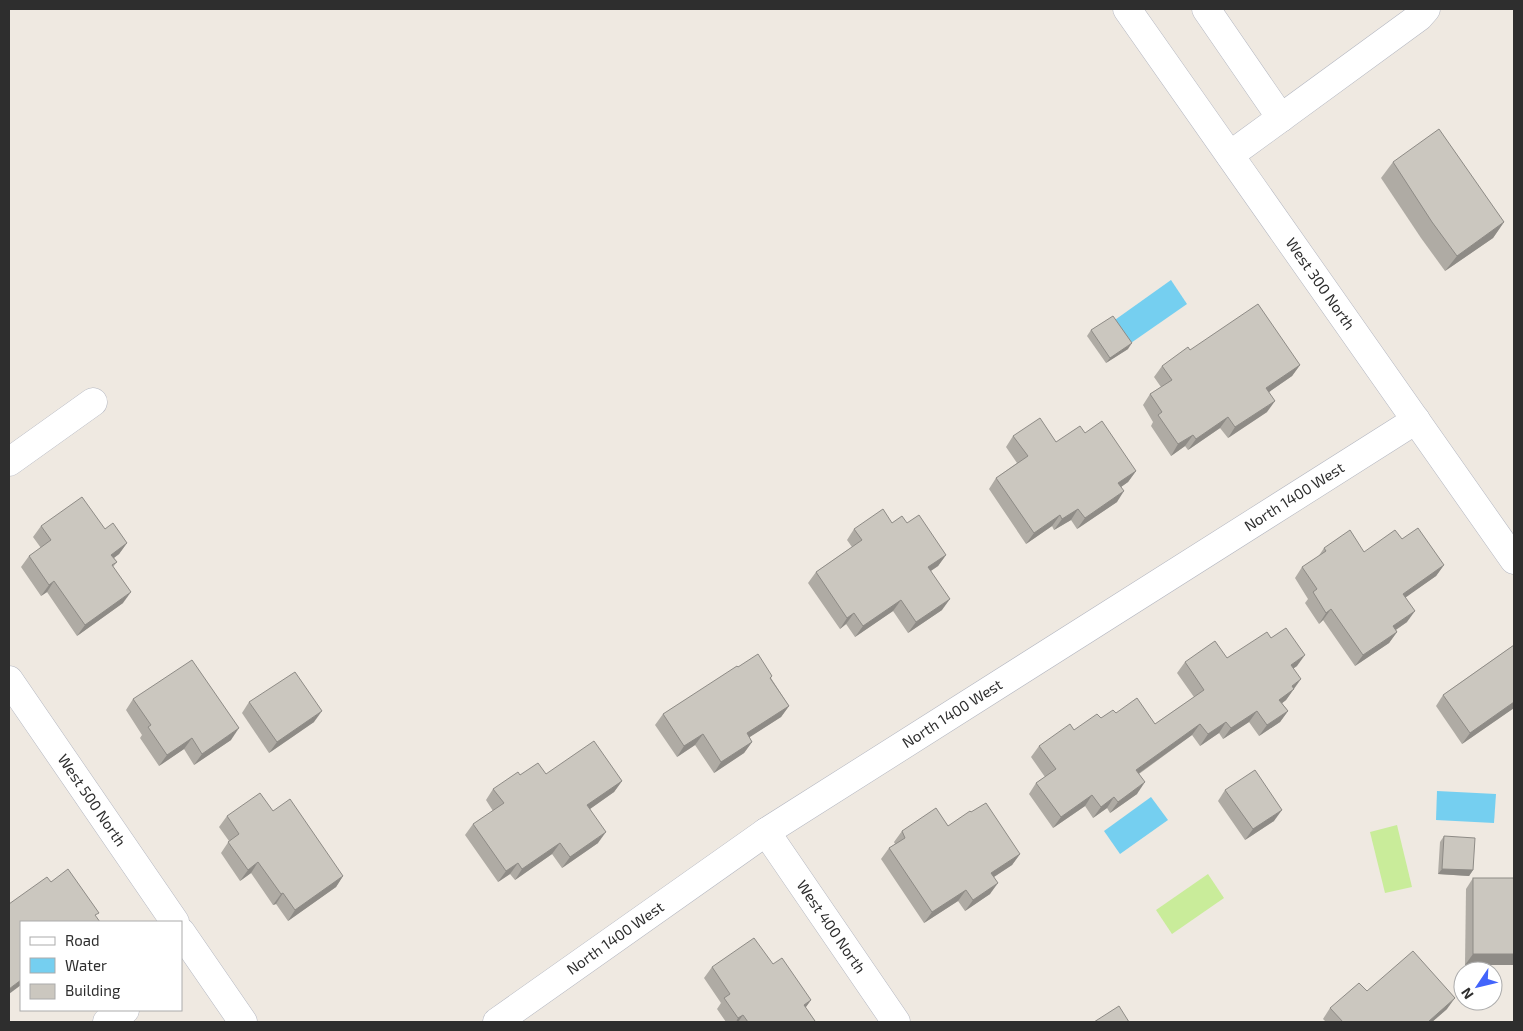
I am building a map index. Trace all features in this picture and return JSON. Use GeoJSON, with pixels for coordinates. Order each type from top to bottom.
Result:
{"type":"FeatureCollection","features":[{"type":"Feature","properties":{"kind":"street","name":"West 300 North"},"geometry":{"type":"LineString","coordinates":[[1127,9],[1513,556]]}},
{"type":"Feature","properties":{"kind":"street"},"geometry":{"type":"LineString","coordinates":[[1206,9],[1281,118]]}},
{"type":"Feature","properties":{"kind":"street"},"geometry":{"type":"LineString","coordinates":[[1230,155],[1420,16],[1426,9]]}},
{"type":"Feature","properties":{"kind":"street"},"geometry":{"type":"LineString","coordinates":[[9,462],[93,402]]}},
{"type":"Feature","properties":{"kind":"street","name":"North 1400 West"},"geometry":{"type":"LineString","coordinates":[[497,1022],[766,832],[1416,420]]}},
{"type":"Feature","properties":{"kind":"street","name":"West 500 North"},"geometry":{"type":"LineString","coordinates":[[9,680],[174,921]]}},
{"type":"Feature","properties":{"kind":"street","name":"West 400 North"},"geometry":{"type":"LineString","coordinates":[[766,832],[896,1022]]}},
{"type":"Feature","properties":{"kind":"street"},"geometry":{"type":"LineString","coordinates":[[182,935],[190,963],[243,1022]]}},
{"type":"Feature","properties":{"kind":"street"},"geometry":{"type":"LineString","coordinates":[[107,1022],[124,1011]]}},
{"type":"Feature","properties":{"kind":"green space"},"geometry":{"type":"Polygon","coordinates":[[[1397,825],[1412,887],[1385,893],[1370,832],[1397,825]]]}},
{"type":"Feature","properties":{"kind":"green space"},"geometry":{"type":"Polygon","coordinates":[[[1208,874],[1224,898],[1172,934],[1156,910],[1208,874]]]}},
{"type":"Feature","properties":{"kind":"water"},"geometry":{"type":"Polygon","coordinates":[[[1171,280],[1187,304],[1128,345],[1112,322],[1171,280]]]}},
{"type":"Feature","properties":{"kind":"water"},"geometry":{"type":"Polygon","coordinates":[[[1437,791],[1496,794],[1494,823],[1436,820],[1437,791]]]}},
{"type":"Feature","properties":{"kind":"water"},"geometry":{"type":"Polygon","coordinates":[[[1151,797],[1168,820],[1120,854],[1104,831],[1151,797]]]}},
{"type":"Feature","properties":{"kind":"building"},"geometry":{"type":"Polygon","coordinates":[[[1439,129],[1504,222],[1457,256],[1432,222],[1393,162],[1439,129]]]}},
{"type":"Feature","properties":{"kind":"building"},"geometry":{"type":"Polygon","coordinates":[[[1258,304],[1300,365],[1266,388],[1275,401],[1235,427],[1228,417],[1196,439],[1193,435],[1178,444],[1158,415],[1162,412],[1150,394],[1172,380],[1162,366],[1188,347],[1190,350],[1258,304]]]}},
{"type":"Feature","properties":{"kind":"building"},"geometry":{"type":"Polygon","coordinates":[[[1113,316],[1132,343],[1110,358],[1091,330],[1113,316]]]}},
{"type":"Feature","properties":{"kind":"building"},"geometry":{"type":"Polygon","coordinates":[[[1040,418],[1056,442],[1080,426],[1085,433],[1102,421],[1136,471],[1118,483],[1124,491],[1085,518],[1078,509],[1062,519],[1060,515],[1034,533],[996,478],[1028,456],[1013,436],[1040,418]]]}},
{"type":"Feature","properties":{"kind":"building"},"geometry":{"type":"Polygon","coordinates":[[[82,497],[105,529],[113,523],[127,543],[111,555],[117,562],[112,565],[131,592],[85,625],[54,581],[49,585],[29,556],[51,540],[41,526],[82,497]]]}},
{"type":"Feature","properties":{"kind":"building"},"geometry":{"type":"Polygon","coordinates":[[[883,509],[892,523],[902,516],[907,523],[919,515],[946,555],[928,567],[950,599],[916,622],[901,600],[863,626],[854,613],[847,618],[816,572],[862,540],[854,529],[883,509]]]}},
{"type":"Feature","properties":{"kind":"building"},"geometry":{"type":"Polygon","coordinates":[[[1418,528],[1444,565],[1403,594],[1415,611],[1393,626],[1397,632],[1363,655],[1331,609],[1326,613],[1313,592],[1317,589],[1302,567],[1326,551],[1324,548],[1350,530],[1364,552],[1395,530],[1402,539],[1418,528]]]}},
{"type":"Feature","properties":{"kind":"building"},"geometry":{"type":"Polygon","coordinates":[[[1286,628],[1305,655],[1291,665],[1301,679],[1292,686],[1294,689],[1279,700],[1288,711],[1267,725],[1257,711],[1231,728],[1226,722],[1208,734],[1200,724],[1136,770],[1145,782],[1118,802],[1114,797],[1101,807],[1092,795],[1061,817],[1036,783],[1056,769],[1039,746],[1070,724],[1074,730],[1097,714],[1101,718],[1113,710],[1116,713],[1137,698],[1155,724],[1204,690],[1185,662],[1215,641],[1227,658],[1267,632],[1271,638],[1286,628]]]}},
{"type":"Feature","properties":{"kind":"building"},"geometry":{"type":"Polygon","coordinates":[[[1514,645],[1514,702],[1470,733],[1443,695],[1514,645]]]}},
{"type":"Feature","properties":{"kind":"building"},"geometry":{"type":"Polygon","coordinates":[[[758,654],[772,676],[770,678],[789,706],[747,733],[752,742],[721,762],[703,734],[684,746],[663,714],[758,654]]]}},
{"type":"Feature","properties":{"kind":"building"},"geometry":{"type":"Polygon","coordinates":[[[192,660],[239,728],[202,754],[192,738],[167,755],[148,727],[151,725],[133,699],[192,660]]]}},
{"type":"Feature","properties":{"kind":"building"},"geometry":{"type":"Polygon","coordinates":[[[295,672],[322,711],[277,742],[249,702],[295,672]]]}},
{"type":"Feature","properties":{"kind":"building"},"geometry":{"type":"Polygon","coordinates":[[[594,741],[622,781],[587,805],[606,832],[570,857],[560,843],[522,869],[518,863],[506,871],[473,824],[504,803],[493,789],[518,772],[520,775],[538,763],[546,774],[594,741]]]}},
{"type":"Feature","properties":{"kind":"building"},"geometry":{"type":"Polygon","coordinates":[[[1255,770],[1282,810],[1253,829],[1225,790],[1255,770]]]}},
{"type":"Feature","properties":{"kind":"building"},"geometry":{"type":"Polygon","coordinates":[[[260,793],[273,811],[290,799],[343,876],[295,910],[258,862],[248,870],[228,842],[239,834],[227,816],[260,793]]]}},
{"type":"Feature","properties":{"kind":"building"},"geometry":{"type":"Polygon","coordinates":[[[986,803],[1020,854],[991,873],[998,883],[973,900],[966,890],[932,912],[889,848],[905,838],[902,831],[936,808],[948,826],[986,803]]]}},
{"type":"Feature","properties":{"kind":"building"},"geometry":{"type":"Polygon","coordinates":[[[1444,836],[1475,838],[1473,870],[1442,869],[1444,836]]]}},
{"type":"Feature","properties":{"kind":"building"},"geometry":{"type":"Polygon","coordinates":[[[68,869],[99,913],[95,915],[99,921],[20,921],[20,981],[9,989],[9,904],[47,877],[51,882],[68,869]]]}},
{"type":"Feature","properties":{"kind":"building"},"geometry":{"type":"Polygon","coordinates":[[[1473,878],[1514,878],[1514,954],[1473,954],[1473,878]]]}},
{"type":"Feature","properties":{"kind":"building"},"geometry":{"type":"Polygon","coordinates":[[[754,938],[773,964],[782,958],[811,1000],[804,1005],[815,1021],[748,1022],[743,1015],[738,1018],[724,998],[730,994],[712,967],[754,938]]]}},
{"type":"Feature","properties":{"kind":"building"},"geometry":{"type":"Polygon","coordinates":[[[1413,951],[1453,996],[1453,1000],[1428,1022],[1343,1022],[1330,1008],[1359,983],[1367,991],[1413,951]]]}},
{"type":"Feature","properties":{"kind":"building"},"geometry":{"type":"Polygon","coordinates":[[[1119,1006],[1129,1022],[1094,1022],[1119,1006]]]}}]}
